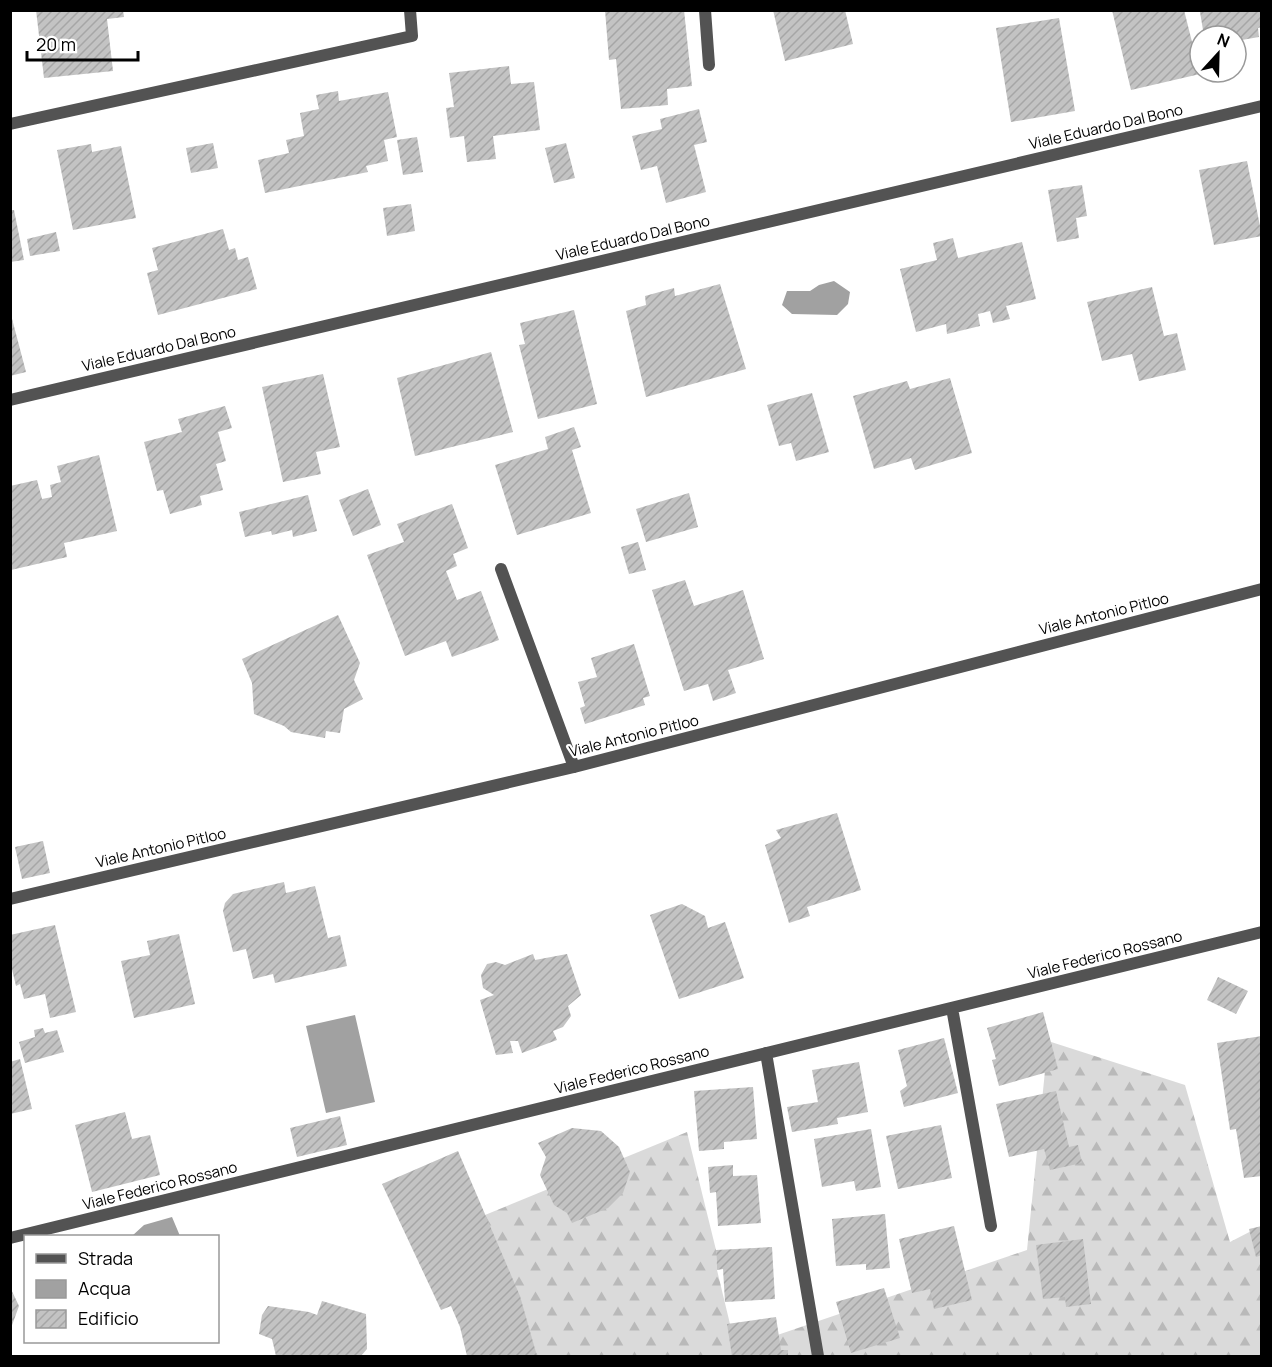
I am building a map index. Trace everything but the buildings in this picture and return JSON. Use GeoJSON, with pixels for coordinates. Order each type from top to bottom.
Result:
{"type":"FeatureCollection","features":[{"type":"Feature","properties":{"kind":"street"},"geometry":{"type":"LineString","coordinates":[[10,124],[412,36],[410,10]]}},
{"type":"Feature","properties":{"kind":"street"},"geometry":{"type":"LineString","coordinates":[[705,10],[709,65]]}},
{"type":"Feature","properties":{"kind":"street","name":"Viale Eduardo Dal Bono"},"geometry":{"type":"LineString","coordinates":[[10,400],[1262,106]]}},
{"type":"Feature","properties":{"kind":"street"},"geometry":{"type":"LineString","coordinates":[[501,569],[574,767]]}},
{"type":"Feature","properties":{"kind":"street","name":"Viale Antonio Pitloo"},"geometry":{"type":"LineString","coordinates":[[10,899],[574,767],[1262,589]]}},
{"type":"Feature","properties":{"kind":"street","name":"Viale Federico Rossano"},"geometry":{"type":"LineString","coordinates":[[10,1238],[1262,932]]}},
{"type":"Feature","properties":{"kind":"street"},"geometry":{"type":"LineString","coordinates":[[952,1008],[991,1226]]}},
{"type":"Feature","properties":{"kind":"street"},"geometry":{"type":"LineString","coordinates":[[766,1053],[818,1356]]}},
{"type":"Feature","properties":{"kind":"green space"},"geometry":{"type":"Polygon","coordinates":[[[1048,1041],[1185,1085],[1230,1242],[1261,1226],[1261,1356],[526,1356],[485,1215],[687,1132],[716,1250],[717,1270],[736,1349],[1027,1250],[1048,1041]]]}},
{"type":"Feature","properties":{"kind":"water"},"geometry":{"type":"Polygon","coordinates":[[[834,281],[850,292],[848,304],[837,315],[792,314],[782,305],[787,291],[810,291],[819,285],[834,281]]]}},
{"type":"Feature","properties":{"kind":"water"},"geometry":{"type":"Polygon","coordinates":[[[355,1015],[375,1102],[326,1113],[306,1026],[355,1015]]]}},
{"type":"Feature","properties":{"kind":"water"},"geometry":{"type":"Polygon","coordinates":[[[172,1217],[180,1235],[133,1235],[144,1225],[172,1217]]]}}]}
